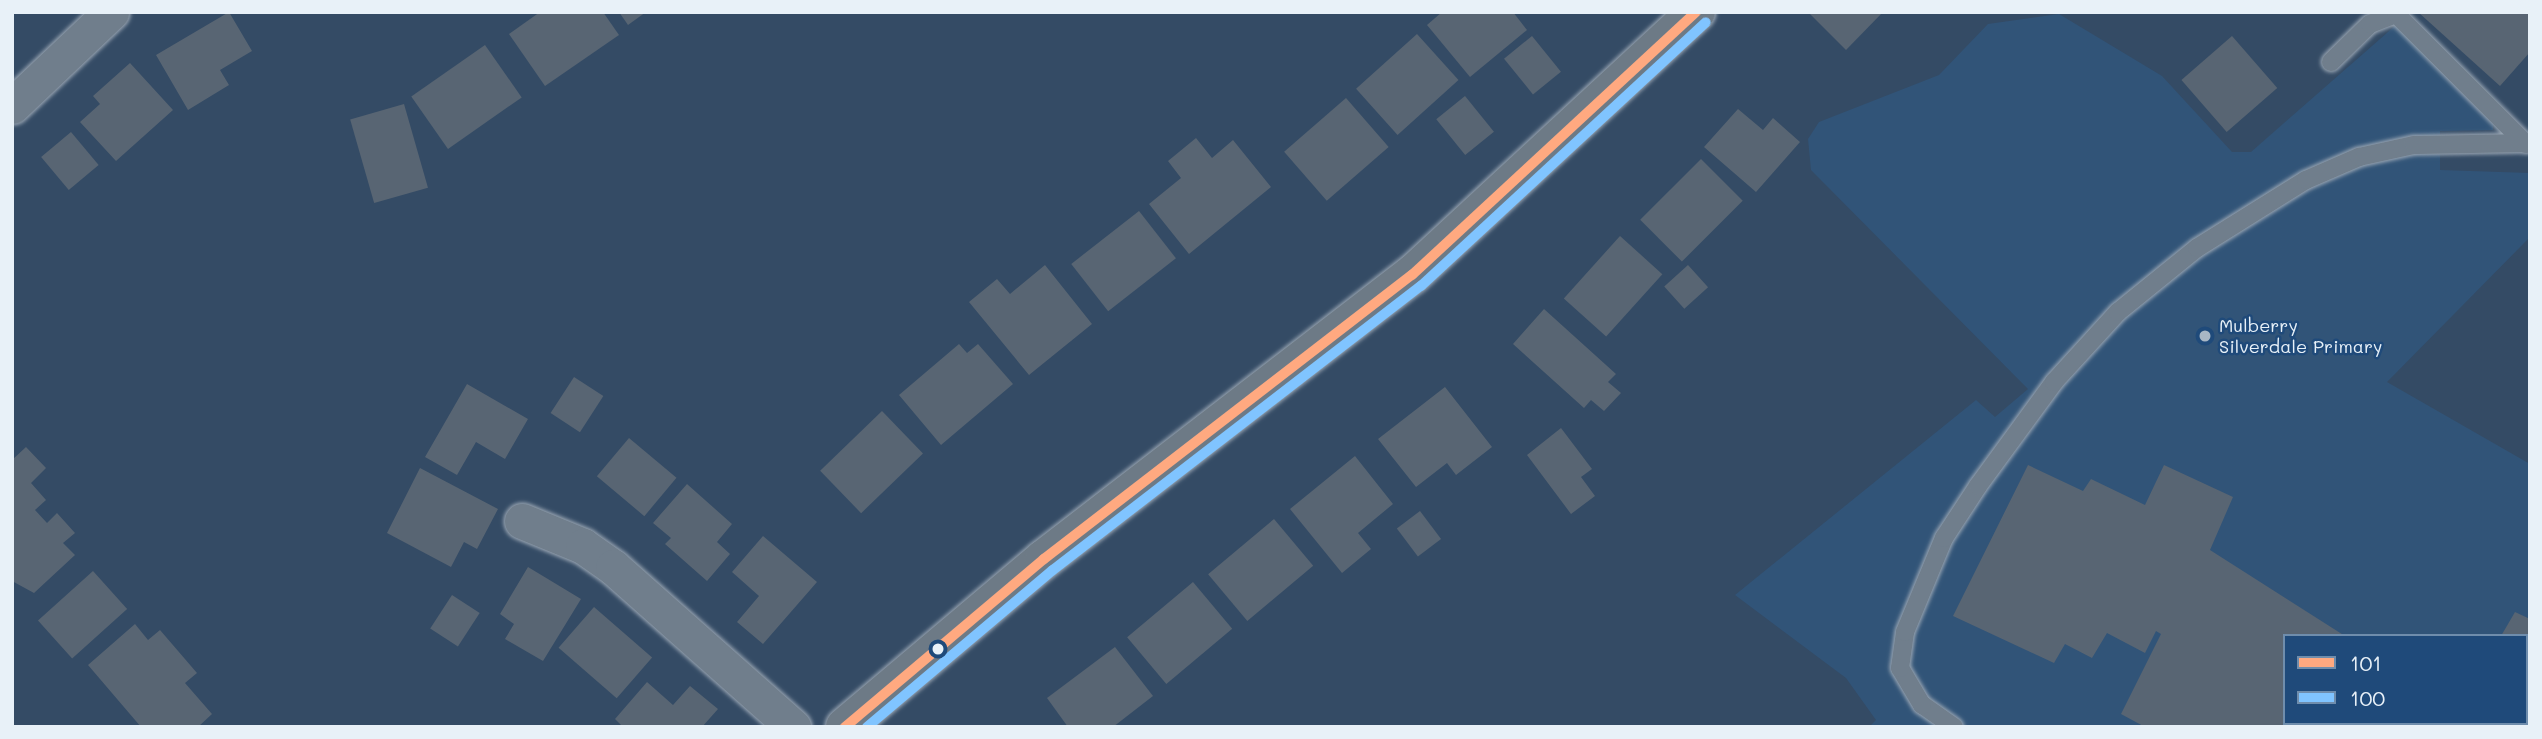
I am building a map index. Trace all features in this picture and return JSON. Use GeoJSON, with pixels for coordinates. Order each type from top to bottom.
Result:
{"type":"FeatureCollection","features":[{"type":"Feature","properties":{"kind":"highway"},"geometry":{"type":"LineString","coordinates":[[845,727],[1044,559],[1412,275],[1696,12]]}},
{"type":"Feature","properties":{"kind":"street"},"geometry":{"type":"LineString","coordinates":[[12,106],[111,12]]}},
{"type":"Feature","properties":{"kind":"street"},"geometry":{"type":"LineString","coordinates":[[522,521],[583,546],[613,567],[793,727]]}},
{"type":"Feature","properties":{"kind":"lane"},"geometry":{"type":"LineString","coordinates":[[2331,62],[2370,24],[2396,14],[2528,144]]}},
{"type":"Feature","properties":{"kind":"lane"},"geometry":{"type":"LineString","coordinates":[[1954,727],[1922,705],[1900,668],[1905,632],[1944,538],[1978,486],[2054,382],[2118,312],[2197,248],[2306,180],[2360,158],[2414,145],[2528,144]]}},
{"type":"Feature","properties":{"kind":"shaded area","name":"Mulberry Silverdale Primary"},"geometry":{"type":"Polygon","coordinates":[[[2059,14],[2162,76],[2232,152],[2251,152],[2396,25],[2493,122],[2493,130],[2440,131],[2440,170],[2530,173],[2530,237],[2387,382],[2530,464],[2530,727],[1869,727],[1876,720],[1846,678],[1735,595],[1976,400],[1995,417],[2028,389],[1811,170],[1808,139],[1819,122],[1939,75],[1988,24],[2059,14]]]}},
{"type":"Feature","properties":{"kind":"building"},"geometry":{"type":"Polygon","coordinates":[[[229,12],[252,51],[220,70],[229,85],[188,110],[156,55],[229,12]]]}},
{"type":"Feature","properties":{"kind":"building"},"geometry":{"type":"Polygon","coordinates":[[[540,12],[603,12],[619,35],[545,86],[509,34],[540,12]]]}},
{"type":"Feature","properties":{"kind":"building"},"geometry":{"type":"Polygon","coordinates":[[[619,12],[646,12],[628,25],[619,12]]]}},
{"type":"Feature","properties":{"kind":"building"},"geometry":{"type":"Polygon","coordinates":[[[1442,12],[1513,12],[1527,30],[1470,77],[1427,25],[1442,12]]]}},
{"type":"Feature","properties":{"kind":"building"},"geometry":{"type":"Polygon","coordinates":[[[1808,12],[1883,12],[1846,50],[1808,12]]]}},
{"type":"Feature","properties":{"kind":"building"},"geometry":{"type":"Polygon","coordinates":[[[2418,12],[2530,12],[2530,52],[2500,86],[2418,12]]]}},
{"type":"Feature","properties":{"kind":"building"},"geometry":{"type":"Polygon","coordinates":[[[1417,34],[1458,80],[1398,135],[1356,89],[1417,34]]]}},
{"type":"Feature","properties":{"kind":"building"},"geometry":{"type":"Polygon","coordinates":[[[1532,36],[1561,72],[1533,94],[1504,59],[1532,36]]]}},
{"type":"Feature","properties":{"kind":"building"},"geometry":{"type":"Polygon","coordinates":[[[2232,36],[2277,88],[2227,132],[2181,80],[2232,36]]]}},
{"type":"Feature","properties":{"kind":"building"},"geometry":{"type":"Polygon","coordinates":[[[485,45],[522,97],[448,149],[411,97],[485,45]]]}},
{"type":"Feature","properties":{"kind":"building"},"geometry":{"type":"Polygon","coordinates":[[[130,63],[173,110],[116,161],[80,122],[100,104],[93,96],[130,63]]]}},
{"type":"Feature","properties":{"kind":"building"},"geometry":{"type":"Polygon","coordinates":[[[1465,96],[1494,132],[1465,155],[1436,119],[1465,96]]]}},
{"type":"Feature","properties":{"kind":"building"},"geometry":{"type":"Polygon","coordinates":[[[1346,98],[1389,147],[1327,201],[1284,152],[1346,98]]]}},
{"type":"Feature","properties":{"kind":"building"},"geometry":{"type":"Polygon","coordinates":[[[404,104],[428,188],[374,203],[350,119],[404,104]]]}},
{"type":"Feature","properties":{"kind":"building"},"geometry":{"type":"Polygon","coordinates":[[[1738,109],[1763,130],[1773,118],[1800,142],[1756,192],[1704,147],[1738,109]]]}},
{"type":"Feature","properties":{"kind":"building"},"geometry":{"type":"Polygon","coordinates":[[[71,132],[99,165],[69,190],[41,157],[71,132]]]}},
{"type":"Feature","properties":{"kind":"building"},"geometry":{"type":"Polygon","coordinates":[[[1196,138],[1212,158],[1233,140],[1271,187],[1189,254],[1149,204],[1181,178],[1168,161],[1196,138]]]}},
{"type":"Feature","properties":{"kind":"building"},"geometry":{"type":"Polygon","coordinates":[[[1701,159],[1743,201],[1682,262],[1640,220],[1701,159]]]}},
{"type":"Feature","properties":{"kind":"building"},"geometry":{"type":"Polygon","coordinates":[[[1139,211],[1176,258],[1108,311],[1071,264],[1139,211]]]}},
{"type":"Feature","properties":{"kind":"building"},"geometry":{"type":"Polygon","coordinates":[[[1620,236],[1662,274],[1606,337],[1564,298],[1620,236]]]}},
{"type":"Feature","properties":{"kind":"building"},"geometry":{"type":"Polygon","coordinates":[[[1045,265],[1092,324],[1029,375],[969,302],[997,279],[1010,294],[1045,265]]]}},
{"type":"Feature","properties":{"kind":"building"},"geometry":{"type":"Polygon","coordinates":[[[1688,265],[1708,287],[1684,309],[1664,286],[1688,265]]]}},
{"type":"Feature","properties":{"kind":"building"},"geometry":{"type":"Polygon","coordinates":[[[1544,309],[1616,374],[1608,382],[1621,393],[1604,411],[1591,400],[1584,408],[1513,344],[1544,309]]]}},
{"type":"Feature","properties":{"kind":"building"},"geometry":{"type":"Polygon","coordinates":[[[959,344],[967,353],[978,344],[1013,384],[941,445],[899,395],[959,344]]]}},
{"type":"Feature","properties":{"kind":"building"},"geometry":{"type":"Polygon","coordinates":[[[574,377],[603,396],[580,432],[551,413],[574,377]]]}},
{"type":"Feature","properties":{"kind":"building"},"geometry":{"type":"Polygon","coordinates":[[[467,384],[528,419],[505,459],[476,442],[457,475],[425,457],[467,384]]]}},
{"type":"Feature","properties":{"kind":"building"},"geometry":{"type":"Polygon","coordinates":[[[1445,387],[1492,447],[1456,475],[1447,463],[1416,487],[1378,439],[1445,387]]]}},
{"type":"Feature","properties":{"kind":"building"},"geometry":{"type":"Polygon","coordinates":[[[882,411],[923,453],[861,513],[820,471],[882,411]]]}},
{"type":"Feature","properties":{"kind":"building"},"geometry":{"type":"Polygon","coordinates":[[[1561,428],[1592,469],[1581,477],[1595,496],[1571,514],[1527,455],[1561,428]]]}},
{"type":"Feature","properties":{"kind":"building"},"geometry":{"type":"Polygon","coordinates":[[[629,438],[676,478],[644,516],[597,476],[629,438]]]}},
{"type":"Feature","properties":{"kind":"building"},"geometry":{"type":"Polygon","coordinates":[[[26,447],[46,468],[31,483],[46,500],[35,510],[47,523],[57,513],[75,533],[63,543],[75,555],[34,593],[12,581],[12,460],[26,447]]]}},
{"type":"Feature","properties":{"kind":"building"},"geometry":{"type":"Polygon","coordinates":[[[1355,456],[1393,504],[1358,533],[1371,549],[1342,573],[1290,509],[1355,456]]]}},
{"type":"Feature","properties":{"kind":"building"},"geometry":{"type":"Polygon","coordinates":[[[2028,465],[2083,491],[2091,479],[2145,505],[2164,465],[2233,497],[2210,550],[2342,634],[2283,634],[2283,725],[2528,725],[2528,634],[2502,634],[2515,612],[2530,619],[2530,727],[2145,727],[2121,714],[2161,634],[2156,631],[2145,653],[2107,633],[2092,658],[2065,644],[2054,663],[1953,616],[2028,465]]]}},
{"type":"Feature","properties":{"kind":"building"},"geometry":{"type":"Polygon","coordinates":[[[420,468],[498,509],[477,549],[464,542],[451,567],[387,533],[420,468]]]}},
{"type":"Feature","properties":{"kind":"building"},"geometry":{"type":"Polygon","coordinates":[[[687,484],[732,524],[717,542],[730,554],[707,581],[665,544],[671,538],[653,523],[687,484]]]}},
{"type":"Feature","properties":{"kind":"building"},"geometry":{"type":"Polygon","coordinates":[[[1420,511],[1441,539],[1418,556],[1397,528],[1420,511]]]}},
{"type":"Feature","properties":{"kind":"building"},"geometry":{"type":"Polygon","coordinates":[[[1274,519],[1313,566],[1247,621],[1208,574],[1274,519]]]}},
{"type":"Feature","properties":{"kind":"building"},"geometry":{"type":"Polygon","coordinates":[[[763,536],[817,582],[763,644],[737,622],[759,596],[732,572],[763,536]]]}},
{"type":"Feature","properties":{"kind":"building"},"geometry":{"type":"Polygon","coordinates":[[[528,567],[581,599],[543,661],[505,639],[514,624],[500,614],[528,567]]]}},
{"type":"Feature","properties":{"kind":"building"},"geometry":{"type":"Polygon","coordinates":[[[93,571],[127,609],[72,658],[38,621],[93,571]]]}},
{"type":"Feature","properties":{"kind":"building"},"geometry":{"type":"Polygon","coordinates":[[[1193,582],[1232,629],[1166,684],[1127,637],[1193,582]]]}},
{"type":"Feature","properties":{"kind":"building"},"geometry":{"type":"Polygon","coordinates":[[[452,595],[480,613],[458,647],[430,629],[452,595]]]}},
{"type":"Feature","properties":{"kind":"building"},"geometry":{"type":"Polygon","coordinates":[[[594,607],[652,658],[617,698],[559,648],[594,607]]]}},
{"type":"Feature","properties":{"kind":"building"},"geometry":{"type":"Polygon","coordinates":[[[135,624],[148,640],[160,630],[197,673],[185,683],[212,714],[198,727],[141,727],[88,665],[135,624]]]}},
{"type":"Feature","properties":{"kind":"building"},"geometry":{"type":"Polygon","coordinates":[[[1115,647],[1153,696],[1113,727],[1068,727],[1047,698],[1115,647]]]}},
{"type":"Feature","properties":{"kind":"building"},"geometry":{"type":"Polygon","coordinates":[[[647,682],[673,705],[690,686],[718,709],[702,727],[623,727],[615,719],[647,682]]]}},
{"type":"Feature","properties":{"kind":"transit line","name":"101"},"geometry":{"type":"LineString","coordinates":[[845,727],[1044,559],[1412,275],[1696,12]]}},
{"type":"Feature","properties":{"kind":"transit line","name":"100"},"geometry":{"type":"LineString","coordinates":[[867,727],[1053,570],[1421,286],[1706,22]]}},
{"type":"Feature","properties":{"kind":"place","name":"Mulberry Silverdale Primary"},"geometry":{"type":"Point","coordinates":[2205,336]}}]}
